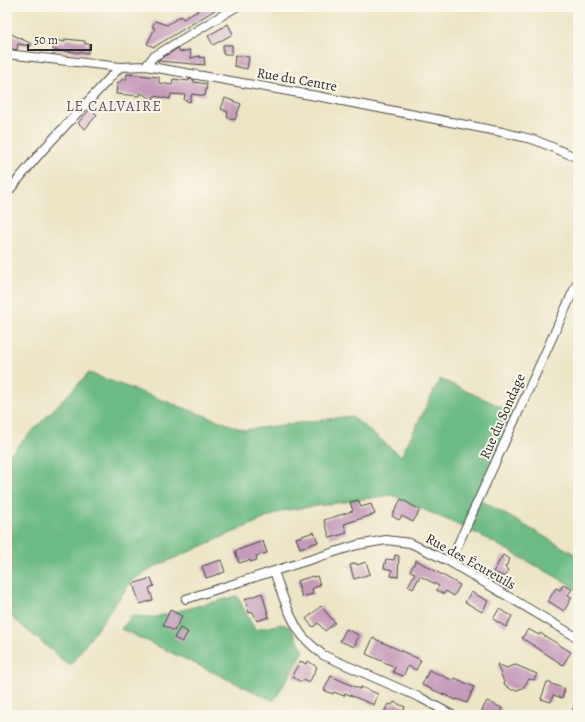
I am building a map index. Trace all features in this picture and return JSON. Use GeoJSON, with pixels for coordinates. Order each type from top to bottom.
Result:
{"type":"FeatureCollection","features":[{"type":"Feature","properties":{"kind":"street"},"geometry":{"type":"LineString","coordinates":[[146,66],[153,57],[236,7]]}},
{"type":"Feature","properties":{"kind":"street","name":"Rue du Centre"},"geometry":{"type":"LineString","coordinates":[[7,54],[120,67],[146,66],[322,97],[502,132],[535,140],[578,158]]}},
{"type":"Feature","properties":{"kind":"street"},"geometry":{"type":"LineString","coordinates":[[7,193],[41,152],[120,67]]}},
{"type":"Feature","properties":{"kind":"street","name":"Rue du Sondage"},"geometry":{"type":"LineString","coordinates":[[450,562],[578,281]]}},
{"type":"Feature","properties":{"kind":"street","name":"Rue des Écureuils"},"geometry":{"type":"LineString","coordinates":[[186,599],[357,545],[386,540],[410,543],[450,562],[578,638]]}},
{"type":"Feature","properties":{"kind":"street"},"geometry":{"type":"LineString","coordinates":[[274,571],[283,598],[299,632],[319,652],[421,698],[451,715]]}},
{"type":"Feature","properties":{"kind":"street"},"geometry":{"type":"LineString","coordinates":[[576,715],[578,708]]}},
{"type":"Feature","properties":{"kind":"green space"},"geometry":{"type":"Polygon","coordinates":[[[89,373],[244,430],[351,416],[401,456],[440,379],[515,413],[477,498],[578,556],[578,591],[569,584],[480,535],[392,495],[282,511],[152,568],[132,581],[70,666],[7,613],[7,457],[89,373]]]}},
{"type":"Feature","properties":{"kind":"green space"},"geometry":{"type":"Polygon","coordinates":[[[237,596],[255,630],[282,624],[291,628],[304,651],[274,701],[121,629],[132,616],[155,617],[237,596]]]}},
{"type":"Feature","properties":{"kind":"building"},"geometry":{"type":"Polygon","coordinates":[[[195,7],[220,7],[154,47],[147,44],[155,28],[152,27],[155,21],[167,25],[181,16],[183,19],[198,11],[195,7]]]}},
{"type":"Feature","properties":{"kind":"building"},"geometry":{"type":"Polygon","coordinates":[[[228,24],[233,34],[213,45],[208,36],[228,24]]]}},
{"type":"Feature","properties":{"kind":"building"},"geometry":{"type":"Polygon","coordinates":[[[7,32],[32,44],[31,46],[18,44],[17,50],[7,48],[7,32]]]}},
{"type":"Feature","properties":{"kind":"building"},"geometry":{"type":"Polygon","coordinates":[[[65,39],[85,41],[85,44],[89,44],[88,53],[53,50],[54,40],[65,42],[65,39]]]}},
{"type":"Feature","properties":{"kind":"building"},"geometry":{"type":"Polygon","coordinates":[[[223,45],[232,45],[232,54],[223,54],[223,45]]]}},
{"type":"Feature","properties":{"kind":"building"},"geometry":{"type":"Polygon","coordinates":[[[178,48],[180,52],[190,50],[191,58],[200,56],[200,58],[204,57],[205,65],[157,61],[178,48]]]}},
{"type":"Feature","properties":{"kind":"building"},"geometry":{"type":"Polygon","coordinates":[[[235,55],[249,57],[247,69],[234,66],[235,55]]]}},
{"type":"Feature","properties":{"kind":"building"},"geometry":{"type":"Polygon","coordinates":[[[127,74],[159,77],[159,83],[172,85],[173,79],[189,81],[189,79],[194,80],[194,82],[207,84],[205,96],[192,94],[190,102],[184,100],[185,95],[171,94],[170,99],[154,96],[153,100],[141,93],[140,96],[116,94],[117,84],[123,79],[126,80],[127,74]]]}},
{"type":"Feature","properties":{"kind":"building"},"geometry":{"type":"Polygon","coordinates":[[[225,98],[241,104],[235,120],[227,117],[228,112],[221,109],[225,98]]]}},
{"type":"Feature","properties":{"kind":"building"},"geometry":{"type":"Polygon","coordinates":[[[90,109],[97,115],[85,129],[78,123],[90,109]]]}},
{"type":"Feature","properties":{"kind":"building"},"geometry":{"type":"Polygon","coordinates":[[[401,499],[420,510],[413,522],[402,516],[399,520],[392,516],[401,499]]]}},
{"type":"Feature","properties":{"kind":"building"},"geometry":{"type":"Polygon","coordinates":[[[358,500],[361,507],[371,504],[375,514],[344,524],[347,533],[330,538],[324,520],[353,511],[350,502],[358,500]]]}},
{"type":"Feature","properties":{"kind":"building"},"geometry":{"type":"Polygon","coordinates":[[[314,532],[318,542],[300,548],[296,538],[314,532]]]}},
{"type":"Feature","properties":{"kind":"building"},"geometry":{"type":"Polygon","coordinates":[[[263,541],[267,553],[256,556],[257,560],[239,563],[235,551],[263,541]]]}},
{"type":"Feature","properties":{"kind":"building"},"geometry":{"type":"Polygon","coordinates":[[[395,555],[399,556],[398,577],[391,576],[392,570],[384,568],[386,559],[394,560],[395,555]]]}},
{"type":"Feature","properties":{"kind":"building"},"geometry":{"type":"Polygon","coordinates":[[[503,555],[510,559],[505,568],[509,570],[505,577],[493,572],[503,555]]]}},
{"type":"Feature","properties":{"kind":"building"},"geometry":{"type":"Polygon","coordinates":[[[221,560],[225,572],[206,578],[202,566],[221,560]]]}},
{"type":"Feature","properties":{"kind":"building"},"geometry":{"type":"Polygon","coordinates":[[[416,560],[460,585],[454,596],[446,591],[444,594],[436,590],[439,586],[420,576],[413,589],[408,586],[415,573],[410,571],[416,560]]]}},
{"type":"Feature","properties":{"kind":"building"},"geometry":{"type":"Polygon","coordinates":[[[366,562],[370,574],[354,579],[350,565],[356,563],[357,565],[366,562]]]}},
{"type":"Feature","properties":{"kind":"building"},"geometry":{"type":"Polygon","coordinates":[[[317,576],[320,585],[312,589],[313,594],[302,597],[297,581],[317,576]]]}},
{"type":"Feature","properties":{"kind":"building"},"geometry":{"type":"Polygon","coordinates":[[[151,578],[154,586],[149,588],[153,600],[140,604],[133,584],[151,578]]]}},
{"type":"Feature","properties":{"kind":"building"},"geometry":{"type":"Polygon","coordinates":[[[563,585],[572,589],[568,595],[572,597],[564,611],[548,601],[556,588],[560,590],[563,585]]]}},
{"type":"Feature","properties":{"kind":"building"},"geometry":{"type":"Polygon","coordinates":[[[471,592],[488,601],[482,612],[465,602],[471,592]]]}},
{"type":"Feature","properties":{"kind":"building"},"geometry":{"type":"Polygon","coordinates":[[[262,593],[269,617],[257,621],[253,612],[249,613],[245,599],[262,593]]]}},
{"type":"Feature","properties":{"kind":"building"},"geometry":{"type":"Polygon","coordinates":[[[321,606],[335,623],[325,631],[318,623],[313,627],[306,619],[321,606]]]}},
{"type":"Feature","properties":{"kind":"building"},"geometry":{"type":"Polygon","coordinates":[[[499,609],[512,616],[506,627],[493,619],[499,609]]]}},
{"type":"Feature","properties":{"kind":"building"},"geometry":{"type":"Polygon","coordinates":[[[170,610],[182,616],[174,631],[163,625],[170,610]]]}},
{"type":"Feature","properties":{"kind":"building"},"geometry":{"type":"Polygon","coordinates":[[[180,628],[188,632],[182,642],[174,638],[180,628]]]}},
{"type":"Feature","properties":{"kind":"building"},"geometry":{"type":"Polygon","coordinates":[[[346,629],[359,635],[354,647],[340,641],[346,629]]]}},
{"type":"Feature","properties":{"kind":"building"},"geometry":{"type":"Polygon","coordinates":[[[528,629],[539,635],[540,633],[571,652],[563,665],[522,638],[528,629]]]}},
{"type":"Feature","properties":{"kind":"building"},"geometry":{"type":"Polygon","coordinates":[[[373,638],[421,660],[416,670],[408,666],[403,676],[393,672],[395,667],[366,654],[373,638]]]}},
{"type":"Feature","properties":{"kind":"building"},"geometry":{"type":"Polygon","coordinates":[[[301,661],[306,664],[308,661],[317,667],[309,683],[303,680],[301,682],[293,677],[293,673],[301,661]]]}},
{"type":"Feature","properties":{"kind":"building"},"geometry":{"type":"Polygon","coordinates":[[[497,664],[507,668],[516,665],[537,674],[534,680],[529,679],[523,688],[512,690],[505,685],[497,664]]]}},
{"type":"Feature","properties":{"kind":"building"},"geometry":{"type":"Polygon","coordinates":[[[429,670],[454,681],[455,678],[474,687],[467,703],[457,699],[456,700],[422,685],[429,670]]]}},
{"type":"Feature","properties":{"kind":"building"},"geometry":{"type":"Polygon","coordinates":[[[331,676],[360,689],[361,687],[378,694],[374,705],[345,693],[344,696],[334,692],[333,694],[324,690],[331,676]]]}},
{"type":"Feature","properties":{"kind":"building"},"geometry":{"type":"Polygon","coordinates":[[[547,682],[565,689],[562,698],[553,695],[551,702],[541,699],[547,682]]]}},
{"type":"Feature","properties":{"kind":"building"},"geometry":{"type":"Polygon","coordinates":[[[487,701],[502,708],[499,715],[488,715],[481,712],[487,701]]]}},
{"type":"Feature","properties":{"kind":"building"},"geometry":{"type":"Polygon","coordinates":[[[394,702],[405,707],[402,715],[383,715],[388,704],[392,705],[394,702]]]}},
{"type":"Feature","properties":{"kind":"district","name":"LE CALVAIRE"},"geometry":{"type":"Point","coordinates":[114,106]}}]}
